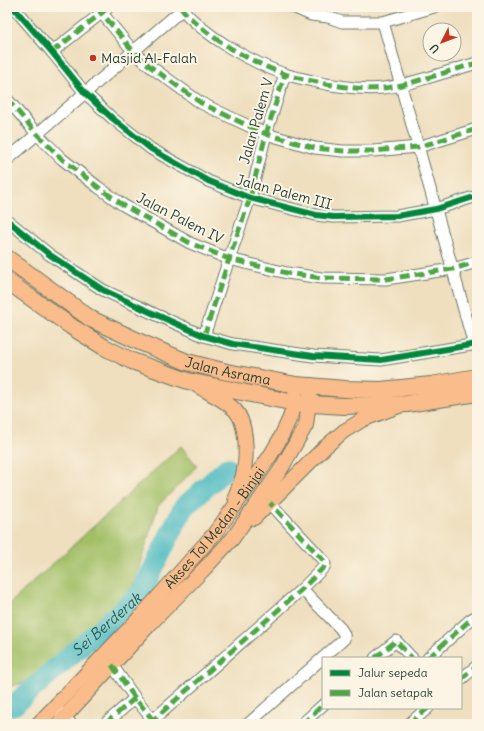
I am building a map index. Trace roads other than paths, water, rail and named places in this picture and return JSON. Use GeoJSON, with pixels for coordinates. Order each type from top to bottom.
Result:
{"type":"FeatureCollection","features":[{"type":"Feature","properties":{"kind":"highway","name":"Jalan Asrama"},"geometry":{"type":"LineString","coordinates":[[7,258],[91,319],[186,362],[227,372],[304,385],[345,389],[381,390],[431,385],[477,377]]}},
{"type":"Feature","properties":{"kind":"highway","name":"Jalan Asrama"},"geometry":{"type":"LineString","coordinates":[[7,282],[72,328],[104,347],[132,361],[188,381],[302,404],[344,406],[407,404],[477,393]]}},
{"type":"Feature","properties":{"kind":"main road"},"geometry":{"type":"LineString","coordinates":[[188,381],[225,402],[236,411],[242,424],[246,442],[244,472],[229,514]]}},
{"type":"Feature","properties":{"kind":"main road","name":"Akses Tol Medan - Binjai"},"geometry":{"type":"LineString","coordinates":[[65,721],[112,665],[233,538],[281,468],[306,424],[302,404],[304,385]]}},
{"type":"Feature","properties":{"kind":"main road","name":"Akses Tol Medan - Binjai"},"geometry":{"type":"LineString","coordinates":[[38,724],[142,615],[214,534],[270,456],[289,420],[302,404]]}},
{"type":"Feature","properties":{"kind":"main road"},"geometry":{"type":"LineString","coordinates":[[233,538],[270,504],[325,447],[344,431],[364,419],[407,404]]}},
{"type":"Feature","properties":{"kind":"street","name":"Jalan Palem III"},"geometry":{"type":"LineString","coordinates":[[13,7],[85,93],[112,118],[150,148],[208,182],[250,198],[316,215],[333,217],[397,216],[436,209],[477,196]]}},
{"type":"Feature","properties":{"kind":"street"},"geometry":{"type":"LineString","coordinates":[[293,7],[311,15],[328,17],[342,22],[383,22],[434,7]]}},
{"type":"Feature","properties":{"kind":"street"},"geometry":{"type":"LineString","coordinates":[[7,160],[182,8],[194,22],[218,40],[254,61],[285,74],[344,87],[364,89],[400,86],[477,63]]}},
{"type":"Feature","properties":{"kind":"street"},"geometry":{"type":"LineString","coordinates":[[52,52],[103,9],[133,51],[151,67],[201,102],[266,134],[315,148],[343,151],[373,151],[418,147],[477,129]]}},
{"type":"Feature","properties":{"kind":"street"},"geometry":{"type":"LineString","coordinates":[[7,220],[50,255],[104,290],[204,336],[233,344],[313,356],[381,360],[476,345],[400,86],[383,22]]}},
{"type":"Feature","properties":{"kind":"street","name":"Jalan Palem V"},"geometry":{"type":"LineString","coordinates":[[204,336],[250,198],[266,134],[285,74]]}},
{"type":"Feature","properties":{"kind":"street","name":"Jalan Palem IV"},"geometry":{"type":"LineString","coordinates":[[7,99],[37,134],[62,159],[98,187],[123,205],[190,243],[229,259],[287,274],[322,278],[386,279],[453,269],[477,262]]}},
{"type":"Feature","properties":{"kind":"street"},"geometry":{"type":"LineString","coordinates":[[112,665],[154,722],[302,589],[324,567],[326,564],[324,561],[270,504]]}},
{"type":"Feature","properties":{"kind":"street"},"geometry":{"type":"LineString","coordinates":[[302,589],[340,628],[345,636],[344,639],[324,657]]}},
{"type":"Feature","properties":{"kind":"street"},"geometry":{"type":"LineString","coordinates":[[429,657],[470,620],[477,616]]}},
{"type":"Feature","properties":{"kind":"street"},"geometry":{"type":"LineString","coordinates":[[377,657],[396,641],[411,657]]}},
{"type":"Feature","properties":{"kind":"street"},"geometry":{"type":"LineString","coordinates":[[248,724],[322,658]]}},
{"type":"Feature","properties":{"kind":"street"},"geometry":{"type":"LineString","coordinates":[[462,678],[477,666]]}},
{"type":"Feature","properties":{"kind":"street"},"geometry":{"type":"LineString","coordinates":[[105,724],[135,698]]}},
{"type":"Feature","properties":{"kind":"street"},"geometry":{"type":"LineString","coordinates":[[55,706],[65,721]]}},
{"type":"Feature","properties":{"kind":"street"},"geometry":{"type":"LineString","coordinates":[[302,724],[322,706]]}},
{"type":"Feature","properties":{"kind":"street"},"geometry":{"type":"LineString","coordinates":[[409,724],[427,709]]}},
{"type":"Feature","properties":{"kind":"waterway","name":"Sei Berderak"},"geometry":{"type":"LineString","coordinates":[[7,707],[14,705],[141,593],[183,508],[227,468]]}},
{"type":"Feature","properties":{"kind":"place","name":"Masjid Al-Falah"},"geometry":{"type":"Point","coordinates":[93,58]}}]}
